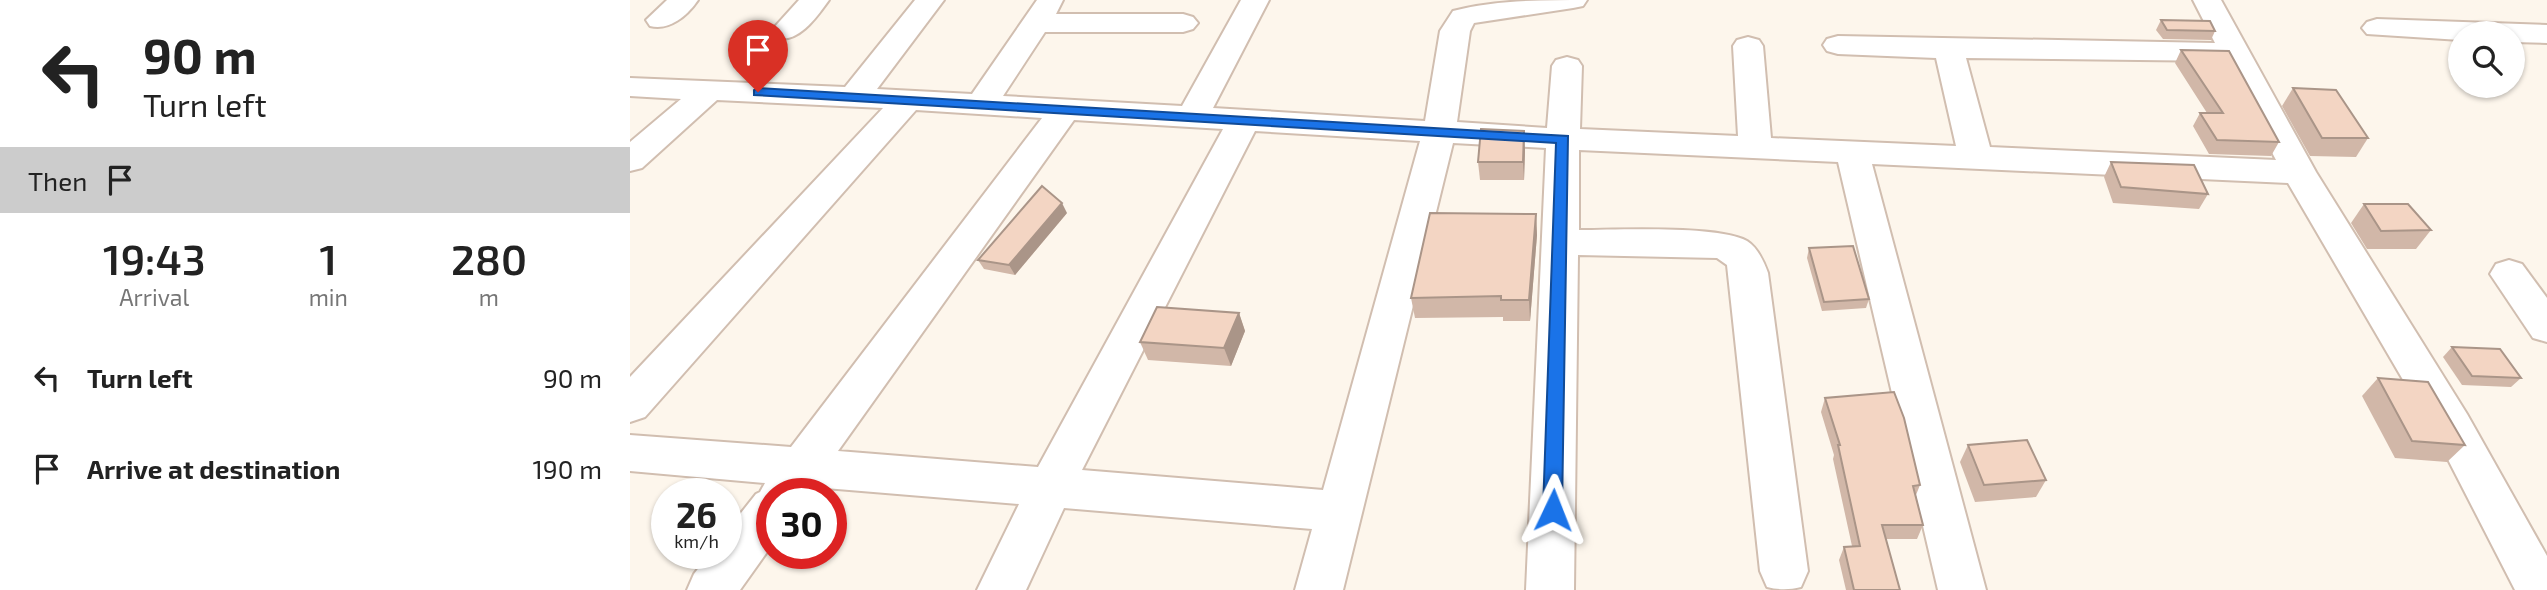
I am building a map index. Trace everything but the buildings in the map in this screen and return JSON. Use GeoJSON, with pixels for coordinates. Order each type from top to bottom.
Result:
{"type":"FeatureCollection","features":[{"type":"Feature","properties":{"kind":"street"},"geometry":{"type":"LineString","coordinates":[[660,20],[684,0]]}},
{"type":"Feature","properties":{"kind":"street"},"geometry":{"type":"LineString","coordinates":[[785,32],[815,0]]}},
{"type":"Feature","properties":{"kind":"street"},"geometry":{"type":"LineString","coordinates":[[854,97],[930,0]]}},
{"type":"Feature","properties":{"kind":"street"},"geometry":{"type":"LineString","coordinates":[[1192,117],[1255,0]]}},
{"type":"Feature","properties":{"kind":"street"},"geometry":{"type":"LineString","coordinates":[[1319,590],[1439,132],[1455,31],[1463,17],[1492,9],[1573,0]]}},
{"type":"Feature","properties":{"kind":"street"},"geometry":{"type":"LineString","coordinates":[[2207,0],[2354,268],[2452,426],[2540,590]]}},
{"type":"Feature","properties":{"kind":"street"},"geometry":{"type":"LineString","coordinates":[[2477,8],[2491,21]]}},
{"type":"Feature","properties":{"kind":"street"},"geometry":{"type":"LineString","coordinates":[[981,105],[1043,12],[1183,23]]}},
{"type":"Feature","properties":{"kind":"street"},"geometry":{"type":"LineString","coordinates":[[2377,28],[2448,30]]}},
{"type":"Feature","properties":{"kind":"street"},"geometry":{"type":"LineString","coordinates":[[2525,33],[2547,34]]}},
{"type":"Feature","properties":{"kind":"street"},"geometry":{"type":"LineString","coordinates":[[1838,45],[2235,52]]}},
{"type":"Feature","properties":{"kind":"street"},"geometry":{"type":"LineString","coordinates":[[1748,46],[1755,148]]}},
{"type":"Feature","properties":{"kind":"street"},"geometry":{"type":"LineString","coordinates":[[1949,49],[1975,156]]}},
{"type":"Feature","properties":{"kind":"street"},"geometry":{"type":"LineString","coordinates":[[1550,590],[1567,66]]}},
{"type":"Feature","properties":{"kind":"street"},"geometry":{"type":"LineString","coordinates":[[630,87],[908,100],[1563,139],[2300,172]]}},
{"type":"Feature","properties":{"kind":"street"},"geometry":{"type":"LineString","coordinates":[[630,160],[710,90]]}},
{"type":"Feature","properties":{"kind":"street"},"geometry":{"type":"LineString","coordinates":[[630,405],[908,100]]}},
{"type":"Feature","properties":{"kind":"street"},"geometry":{"type":"LineString","coordinates":[[793,478],[1065,110]]}},
{"type":"Feature","properties":{"kind":"street"},"geometry":{"type":"LineString","coordinates":[[1001,590],[1051,487],[1245,119]]}},
{"type":"Feature","properties":{"kind":"street"},"geometry":{"type":"LineString","coordinates":[[1852,152],[1962,590]]}},
{"type":"Feature","properties":{"kind":"street"},"geometry":{"type":"LineString","coordinates":[[1560,242],[1718,245],[1735,249],[1745,260],[1749,273],[1784,571]]}},
{"type":"Feature","properties":{"kind":"street"},"geometry":{"type":"LineString","coordinates":[[2509,274],[2547,327]]}},
{"type":"Feature","properties":{"kind":"street"},"geometry":{"type":"LineString","coordinates":[[630,453],[780,478]]}},
{"type":"Feature","properties":{"kind":"street"},"geometry":{"type":"LineString","coordinates":[[847,481],[1051,487],[1339,511]]}},
{"type":"Feature","properties":{"kind":"street"},"geometry":{"type":"LineString","coordinates":[[711,590],[756,530]]}},
{"type":"Feature","properties":{"kind":"route"},"geometry":{"type":"LineString","coordinates":[[758,92],[1563,139],[1553,510]]}}]}
